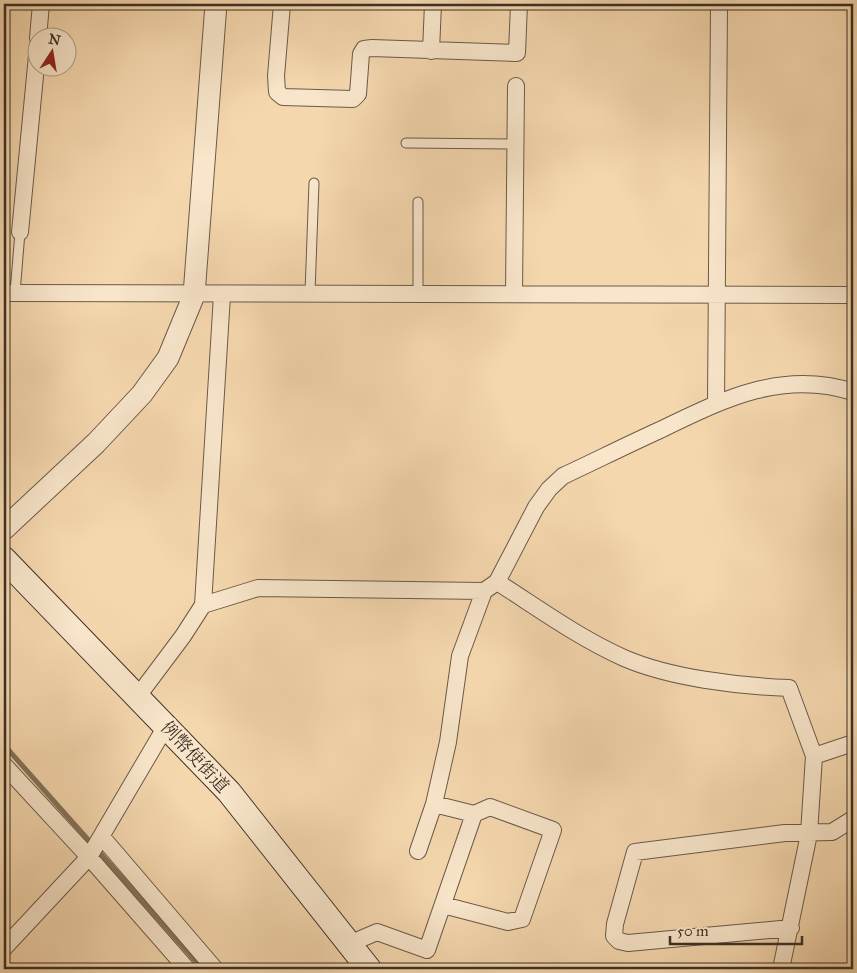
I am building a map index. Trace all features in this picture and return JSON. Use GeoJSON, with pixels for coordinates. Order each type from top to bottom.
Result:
{"type":"FeatureCollection","features":[{"type":"Feature","properties":{"kind":"main road","name":"例幣使街道"},"geometry":{"type":"LineString","coordinates":[[4,559],[229,792],[369,969]]}},
{"type":"Feature","properties":{"kind":"street"},"geometry":{"type":"LineString","coordinates":[[39,28],[41,4]]}},
{"type":"Feature","properties":{"kind":"street"},"geometry":{"type":"LineString","coordinates":[[4,529],[96,443],[142,394],[168,358],[194,295],[216,4]]}},
{"type":"Feature","properties":{"kind":"street"},"geometry":{"type":"LineString","coordinates":[[282,4],[276,76],[277,92],[283,97],[352,99],[358,94],[361,54],[364,49],[517,53],[519,4]]}},
{"type":"Feature","properties":{"kind":"street"},"geometry":{"type":"LineString","coordinates":[[431,51],[434,4]]}},
{"type":"Feature","properties":{"kind":"street"},"geometry":{"type":"LineString","coordinates":[[716,403],[719,4]]}},
{"type":"Feature","properties":{"kind":"street"},"geometry":{"type":"LineString","coordinates":[[20,232],[35,78]]}},
{"type":"Feature","properties":{"kind":"street"},"geometry":{"type":"LineString","coordinates":[[514,293],[516,86]]}},
{"type":"Feature","properties":{"kind":"street"},"geometry":{"type":"LineString","coordinates":[[9,293],[194,295],[310,292],[717,295],[853,294]]}},
{"type":"Feature","properties":{"kind":"street"},"geometry":{"type":"LineString","coordinates":[[138,696],[183,636],[203,605],[222,295]]}},
{"type":"Feature","properties":{"kind":"street"},"geometry":{"type":"LineString","coordinates":[[418,851],[434,804],[448,742],[460,656],[491,586],[536,507],[549,489],[563,476],[716,403],[753,390],[776,385],[821,386],[853,392]]}},
{"type":"Feature","properties":{"kind":"street"},"geometry":{"type":"LineString","coordinates":[[203,605],[258,588],[491,586],[586,639],[654,669],[754,687],[789,688],[814,756],[810,834],[781,969]]}},
{"type":"Feature","properties":{"kind":"street"},"geometry":{"type":"LineString","coordinates":[[4,948],[96,847],[166,726]]}},
{"type":"Feature","properties":{"kind":"street"},"geometry":{"type":"LineString","coordinates":[[814,756],[853,743]]}},
{"type":"Feature","properties":{"kind":"street"},"geometry":{"type":"LineString","coordinates":[[4,765],[96,847],[215,969]]}},
{"type":"Feature","properties":{"kind":"street"},"geometry":{"type":"LineString","coordinates":[[434,804],[474,814],[490,807],[553,830],[522,919],[508,922],[443,905]]}},
{"type":"Feature","properties":{"kind":"street"},"geometry":{"type":"LineString","coordinates":[[349,944],[377,932],[427,950],[474,814]]}},
{"type":"Feature","properties":{"kind":"street"},"geometry":{"type":"LineString","coordinates":[[791,928],[628,943],[619,941],[614,936],[615,924],[635,852],[784,833],[810,834],[832,832],[853,819]]}},
{"type":"Feature","properties":{"kind":"street"},"geometry":{"type":"LineString","coordinates":[[96,847],[187,969]]}},
{"type":"Feature","properties":{"kind":"lane"},"geometry":{"type":"LineString","coordinates":[[406,143],[515,144]]}},
{"type":"Feature","properties":{"kind":"lane"},"geometry":{"type":"LineString","coordinates":[[310,292],[314,183]]}},
{"type":"Feature","properties":{"kind":"lane"},"geometry":{"type":"LineString","coordinates":[[418,202],[418,293]]}},
{"type":"Feature","properties":{"kind":"lane"},"geometry":{"type":"LineString","coordinates":[[9,293],[20,232]]}},
{"type":"Feature","properties":{"kind":"waterway"},"geometry":{"type":"LineString","coordinates":[[4,745],[203,969]]}}]}
